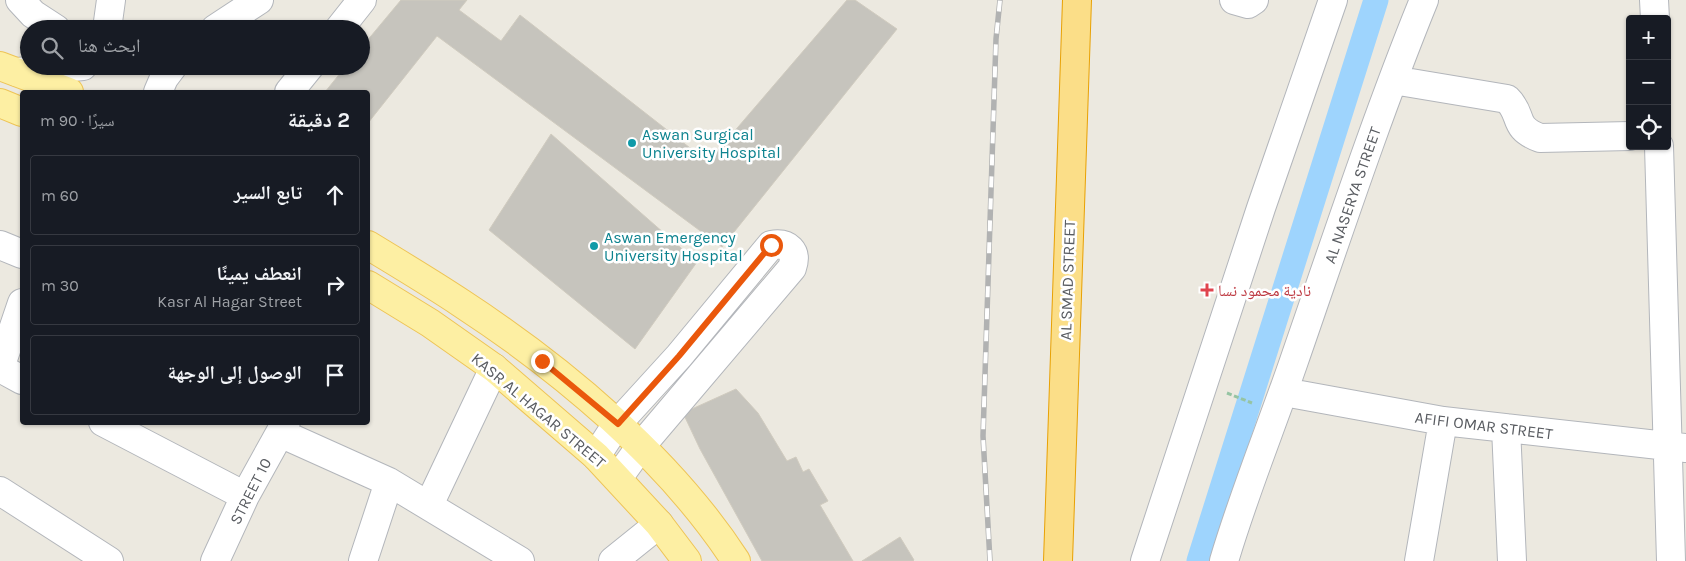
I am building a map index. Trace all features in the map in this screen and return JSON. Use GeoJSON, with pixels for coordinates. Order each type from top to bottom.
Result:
{"type":"FeatureCollection","features":[{"type":"Feature","properties":{"kind":"highway","name":"AL SMAD STREET"},"geometry":{"type":"LineString","coordinates":[[1058,561],[1077,0]]}},
{"type":"Feature","properties":{"kind":"main road"},"geometry":{"type":"LineString","coordinates":[[25,75],[64,90]]}},
{"type":"Feature","properties":{"kind":"main road"},"geometry":{"type":"LineString","coordinates":[[0,103],[20,111]]}},
{"type":"Feature","properties":{"kind":"main road"},"geometry":{"type":"LineString","coordinates":[[370,246],[462,303],[542,361],[618,424],[688,497],[736,561]]}},
{"type":"Feature","properties":{"kind":"main road","name":"KASR AL HAGAR STREET"},"geometry":{"type":"LineString","coordinates":[[370,286],[430,323],[494,368],[596,456],[659,524],[687,561]]}},
{"type":"Feature","properties":{"kind":"street"},"geometry":{"type":"LineString","coordinates":[[20,0],[33,14],[42,20]]}},
{"type":"Feature","properties":{"kind":"street"},"geometry":{"type":"LineString","coordinates":[[108,20],[111,0]]}},
{"type":"Feature","properties":{"kind":"street"},"geometry":{"type":"LineString","coordinates":[[229,20],[259,0]]}},
{"type":"Feature","properties":{"kind":"street"},"geometry":{"type":"LineString","coordinates":[[346,20],[362,0]]}},
{"type":"Feature","properties":{"kind":"street"},"geometry":{"type":"LineString","coordinates":[[1234,0],[1248,4],[1254,0]]}},
{"type":"Feature","properties":{"kind":"street"},"geometry":{"type":"LineString","coordinates":[[1145,561],[1261,208],[1333,0]]}},
{"type":"Feature","properties":{"kind":"street","name":"AL NASERYA STREET"},"geometry":{"type":"LineString","coordinates":[[1224,561],[1236,519],[1284,392],[1370,140],[1424,0]]}},
{"type":"Feature","properties":{"kind":"street"},"geometry":{"type":"LineString","coordinates":[[1654,0],[1655,15]]}},
{"type":"Feature","properties":{"kind":"street"},"geometry":{"type":"LineString","coordinates":[[159,90],[166,75]]}},
{"type":"Feature","properties":{"kind":"street"},"geometry":{"type":"LineString","coordinates":[[291,90],[303,75]]}},
{"type":"Feature","properties":{"kind":"street"},"geometry":{"type":"LineString","coordinates":[[1393,80],[1507,99],[1513,104],[1521,127],[1530,134],[1540,138],[1626,136]]}},
{"type":"Feature","properties":{"kind":"street"},"geometry":{"type":"LineString","coordinates":[[1659,150],[1677,447],[1671,561]]}},
{"type":"Feature","properties":{"kind":"street"},"geometry":{"type":"LineString","coordinates":[[0,245],[20,253]]}},
{"type":"Feature","properties":{"kind":"street"},"geometry":{"type":"LineString","coordinates":[[596,456],[618,424],[679,356],[771,245],[786,246],[793,252],[795,259],[792,268],[641,446],[618,478]]}},
{"type":"Feature","properties":{"kind":"street"},"geometry":{"type":"LineString","coordinates":[[20,308],[0,368],[20,379]]}},
{"type":"Feature","properties":{"kind":"street"},"geometry":{"type":"LineString","coordinates":[[429,505],[494,368]]}},
{"type":"Feature","properties":{"kind":"street","name":"AFIFI OMAR STREET"},"geometry":{"type":"LineString","coordinates":[[1284,392],[1443,421],[1677,447]]}},
{"type":"Feature","properties":{"kind":"street"},"geometry":{"type":"LineString","coordinates":[[1418,561],[1443,421]]}},
{"type":"Feature","properties":{"kind":"street"},"geometry":{"type":"LineString","coordinates":[[109,425],[245,496]]}},
{"type":"Feature","properties":{"kind":"street"},"geometry":{"type":"LineString","coordinates":[[283,428],[389,482],[520,561]]}},
{"type":"Feature","properties":{"kind":"street","name":"STREET 10"},"geometry":{"type":"LineString","coordinates":[[215,561],[245,496],[283,428]]}},
{"type":"Feature","properties":{"kind":"street"},"geometry":{"type":"LineString","coordinates":[[1506,428],[1512,561]]}},
{"type":"Feature","properties":{"kind":"street"},"geometry":{"type":"LineString","coordinates":[[364,561],[389,482]]}},
{"type":"Feature","properties":{"kind":"street"},"geometry":{"type":"LineString","coordinates":[[0,491],[109,561]]}},
{"type":"Feature","properties":{"kind":"street"},"geometry":{"type":"LineString","coordinates":[[614,561],[659,524]]}},
{"type":"Feature","properties":{"kind":"path"},"geometry":{"type":"LineString","coordinates":[[1218,390],[1258,405]]}},
{"type":"Feature","properties":{"kind":"building","name":"Aswan Surgical University Hospital"},"geometry":{"type":"Polygon","coordinates":[[[401,0],[467,0],[459,10],[501,41],[520,15],[708,162],[847,0],[855,0],[897,29],[722,247],[437,36],[370,120],[370,90],[327,90],[339,75],[370,75],[370,37],[401,0]]]}},
{"type":"Feature","properties":{"kind":"building","name":"Aswan Emergency University Hospital"},"geometry":{"type":"Polygon","coordinates":[[[551,134],[697,262],[635,349],[489,230],[551,134]]]}},
{"type":"Feature","properties":{"kind":"building"},"geometry":{"type":"Polygon","coordinates":[[[736,389],[758,413],[787,461],[796,457],[803,472],[809,469],[828,501],[820,505],[853,561],[762,561],[700,449],[683,413],[736,389]]]}},
{"type":"Feature","properties":{"kind":"building"},"geometry":{"type":"Polygon","coordinates":[[[900,537],[913,561],[862,561],[900,537]]]}},
{"type":"Feature","properties":{"kind":"waterway"},"geometry":{"type":"LineString","coordinates":[[1199,561],[1376,0]]}},
{"type":"Feature","properties":{"kind":"railway"},"geometry":{"type":"LineString","coordinates":[[990,561],[983,436],[996,39],[1000,0]]}},
{"type":"Feature","properties":{"kind":"place","name":"Aswan Surgical University Hospital"},"geometry":{"type":"Point","coordinates":[632,143]}},
{"type":"Feature","properties":{"kind":"place","name":"Aswan Emergency University Hospital"},"geometry":{"type":"Point","coordinates":[594,246]}},
{"type":"Feature","properties":{"kind":"place","name":"نادية محمود نسا"},"geometry":{"type":"Point","coordinates":[1207,290]}},
{"type":"Feature","properties":{"kind":"route"},"geometry":{"type":"LineString","coordinates":[[542,361],[618,424],[679,356],[771,245]]}}]}
